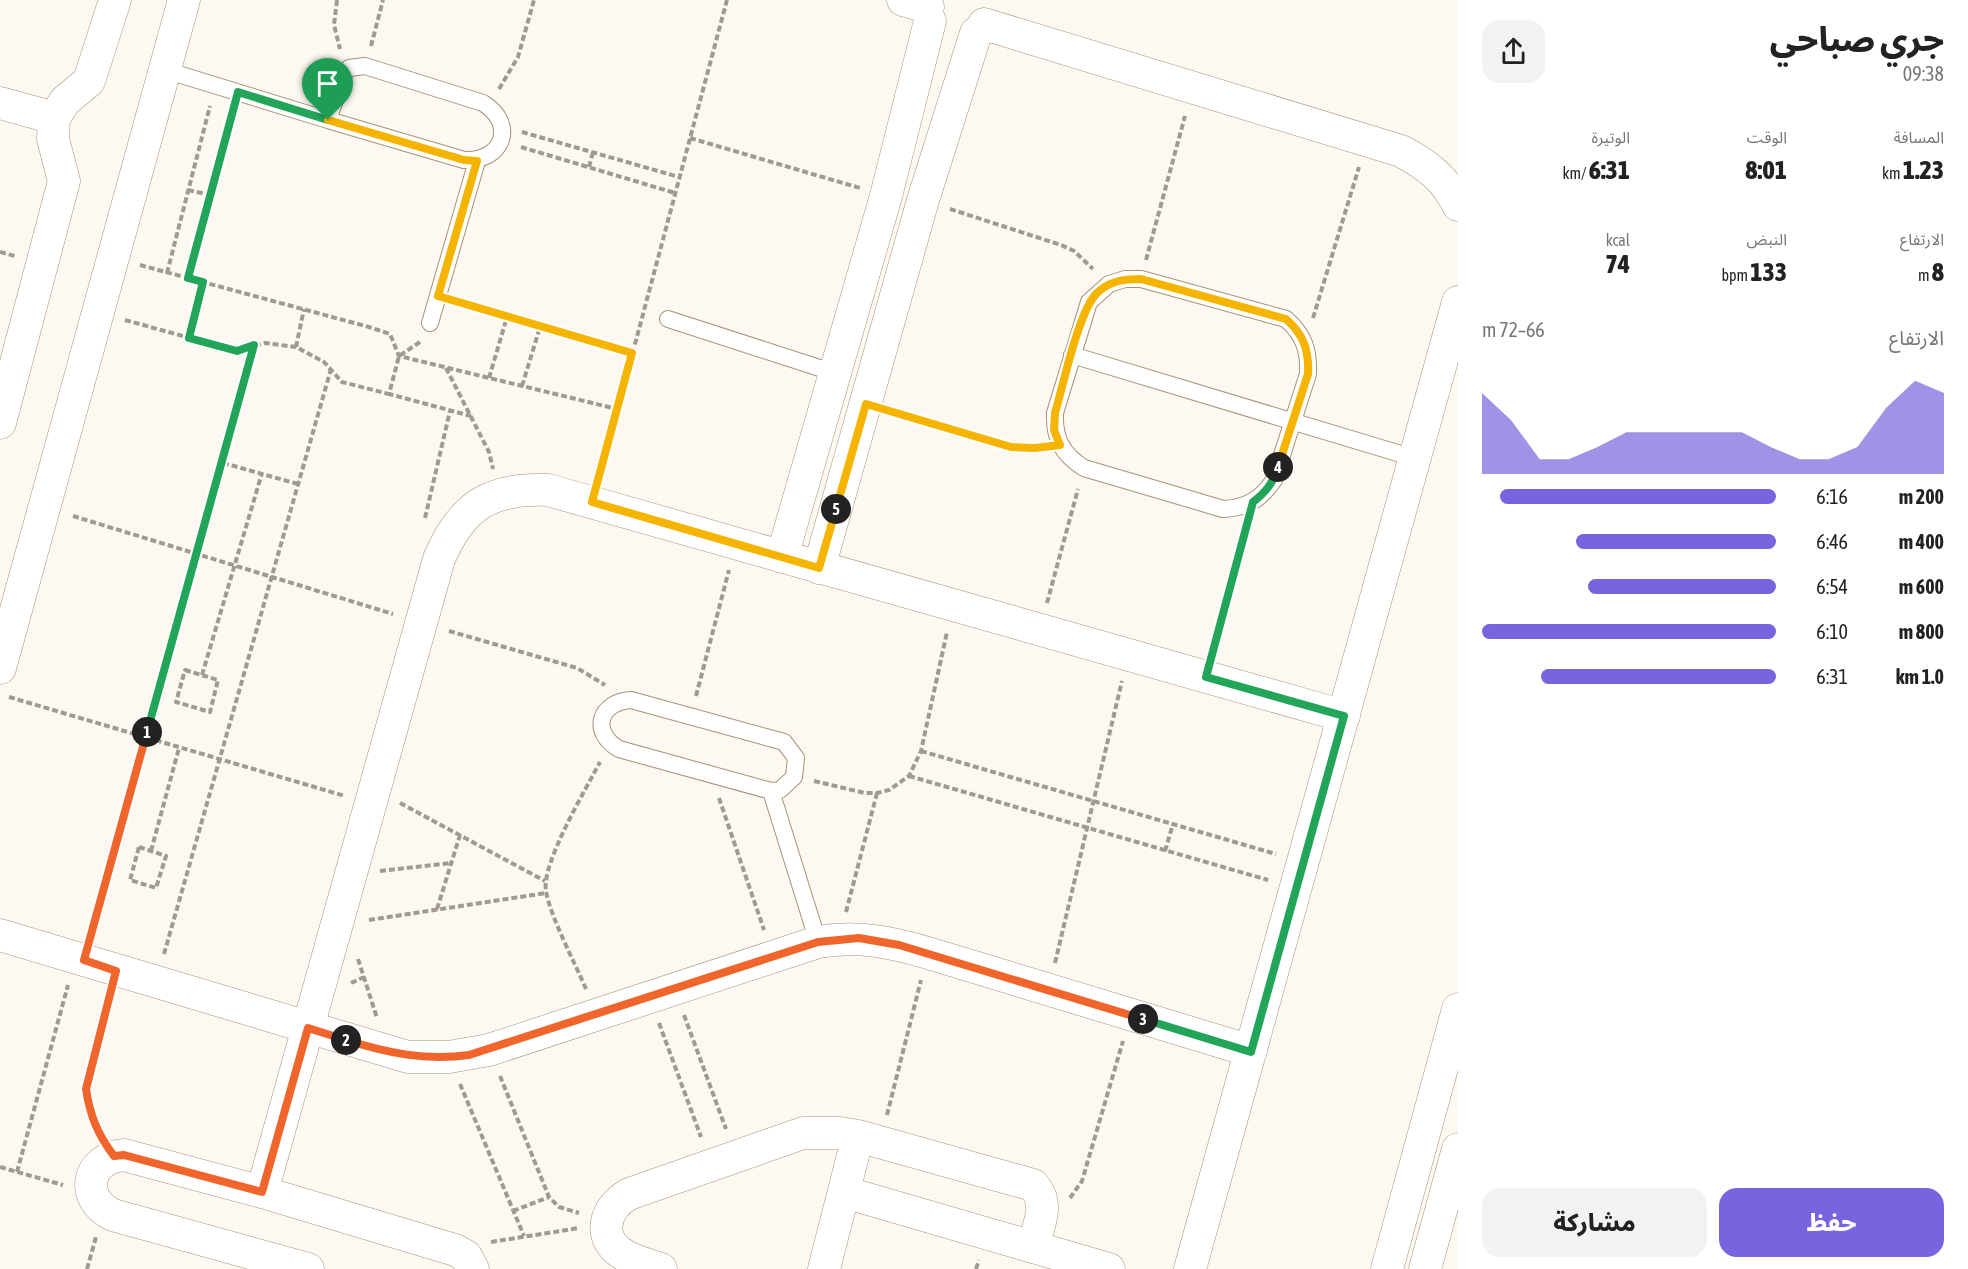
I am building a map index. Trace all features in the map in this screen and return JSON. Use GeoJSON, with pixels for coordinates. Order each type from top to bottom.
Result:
{"type":"FeatureCollection","features":[{"type":"Feature","properties":{"kind":"street"},"geometry":{"type":"LineString","coordinates":[[0,423],[64,181],[53,139],[54,118],[65,101],[89,81],[115,0]]}},
{"type":"Feature","properties":{"kind":"street"},"geometry":{"type":"LineString","coordinates":[[0,668],[184,0]]}},
{"type":"Feature","properties":{"kind":"street"},"geometry":{"type":"LineString","coordinates":[[923,7],[945,36],[956,39],[982,19]]}},
{"type":"Feature","properties":{"kind":"street"},"geometry":{"type":"LineString","coordinates":[[782,556],[886,196],[923,7]]}},
{"type":"Feature","properties":{"kind":"street"},"geometry":{"type":"LineString","coordinates":[[982,19],[1401,151],[1424,163],[1443,181],[1458,205]]}},
{"type":"Feature","properties":{"kind":"street"},"geometry":{"type":"LineString","coordinates":[[819,568],[923,200],[982,19]]}},
{"type":"Feature","properties":{"kind":"street"},"geometry":{"type":"LineString","coordinates":[[0,104],[54,118]]}},
{"type":"Feature","properties":{"kind":"street"},"geometry":{"type":"LineString","coordinates":[[1190,1269],[1458,302]]}},
{"type":"Feature","properties":{"kind":"street"},"geometry":{"type":"LineString","coordinates":[[262,1192],[439,559],[450,533],[468,511],[492,496],[520,489],[548,490],[1344,716]]}},
{"type":"Feature","properties":{"kind":"street"},"geometry":{"type":"LineString","coordinates":[[0,935],[388,1053],[408,1057],[449,1058],[489,1050],[828,940],[879,940],[1251,1052]]}},
{"type":"Feature","properties":{"kind":"street"},"geometry":{"type":"LineString","coordinates":[[1388,1269],[1458,1010]]}},
{"type":"Feature","properties":{"kind":"street"},"geometry":{"type":"LineString","coordinates":[[661,1269],[627,1257],[615,1249],[608,1238],[608,1218],[617,1201],[628,1194],[803,1133],[831,1132],[869,1139],[1033,1185],[1043,1200],[1043,1209],[1033,1246]]}},
{"type":"Feature","properties":{"kind":"street"},"geometry":{"type":"LineString","coordinates":[[824,1269],[844,1192],[869,1139]]}},
{"type":"Feature","properties":{"kind":"street"},"geometry":{"type":"LineString","coordinates":[[1425,1269],[1458,1149]]}},
{"type":"Feature","properties":{"kind":"street"},"geometry":{"type":"LineString","coordinates":[[308,1269],[113,1215],[96,1203],[92,1193],[93,1174],[98,1166],[114,1156],[124,1155],[262,1192],[455,1250],[470,1263]]}},
{"type":"Feature","properties":{"kind":"street"},"geometry":{"type":"LineString","coordinates":[[844,1192],[1110,1269]]}},
{"type":"Feature","properties":{"kind":"lane"},"geometry":{"type":"LineString","coordinates":[[165,70],[328,120],[464,160],[477,161],[489,156],[501,134],[494,110],[483,103],[357,67],[340,81],[328,120]]}},
{"type":"Feature","properties":{"kind":"lane"},"geometry":{"type":"LineString","coordinates":[[430,323],[477,161]]}},
{"type":"Feature","properties":{"kind":"lane"},"geometry":{"type":"LineString","coordinates":[[1125,279],[1141,279],[1286,319],[1298,330],[1305,343],[1309,358],[1308,374],[1274,480],[1253,502],[1238,508],[1223,509],[1084,468],[1070,458],[1060,445],[1054,430],[1055,413],[1089,302],[1109,284],[1125,279]]}},
{"type":"Feature","properties":{"kind":"lane"},"geometry":{"type":"LineString","coordinates":[[669,319],[835,373]]}},
{"type":"Feature","properties":{"kind":"lane"},"geometry":{"type":"LineString","coordinates":[[1072,355],[1414,458]]}},
{"type":"Feature","properties":{"kind":"lane"},"geometry":{"type":"LineString","coordinates":[[620,700],[631,700],[690,716],[784,742],[796,758],[794,777],[780,790],[771,791],[618,749],[609,743],[603,734],[601,723],[604,713],[620,700]]}},
{"type":"Feature","properties":{"kind":"lane"},"geometry":{"type":"LineString","coordinates":[[771,791],[828,940]]}},
{"type":"Feature","properties":{"kind":"path"},"geometry":{"type":"LineString","coordinates":[[337,0],[334,25],[337,40],[357,67]]}},
{"type":"Feature","properties":{"kind":"path"},"geometry":{"type":"LineString","coordinates":[[357,67],[383,0]]}},
{"type":"Feature","properties":{"kind":"path"},"geometry":{"type":"LineString","coordinates":[[483,103],[494,94],[512,70],[534,0]]}},
{"type":"Feature","properties":{"kind":"path"},"geometry":{"type":"LineString","coordinates":[[592,502],[727,0]]}},
{"type":"Feature","properties":{"kind":"path"},"geometry":{"type":"LineString","coordinates":[[167,273],[215,85]]}},
{"type":"Feature","properties":{"kind":"path"},"geometry":{"type":"LineString","coordinates":[[1141,279],[1193,87]]}},
{"type":"Feature","properties":{"kind":"path"},"geometry":{"type":"LineString","coordinates":[[188,278],[238,92]]}},
{"type":"Feature","properties":{"kind":"path"},"geometry":{"type":"LineString","coordinates":[[501,134],[593,152],[679,177]]}},
{"type":"Feature","properties":{"kind":"path"},"geometry":{"type":"LineString","coordinates":[[501,134],[589,167],[675,192]]}},
{"type":"Feature","properties":{"kind":"path"},"geometry":{"type":"LineString","coordinates":[[690,138],[886,196]]}},
{"type":"Feature","properties":{"kind":"path"},"geometry":{"type":"LineString","coordinates":[[1305,343],[1367,140]]}},
{"type":"Feature","properties":{"kind":"path"},"geometry":{"type":"LineString","coordinates":[[589,167],[593,152]]}},
{"type":"Feature","properties":{"kind":"path"},"geometry":{"type":"LineString","coordinates":[[188,190],[210,195]]}},
{"type":"Feature","properties":{"kind":"path"},"geometry":{"type":"LineString","coordinates":[[923,200],[1061,245],[1086,260],[1109,284]]}},
{"type":"Feature","properties":{"kind":"path"},"geometry":{"type":"LineString","coordinates":[[113,258],[390,334],[399,356],[389,394]]}},
{"type":"Feature","properties":{"kind":"path"},"geometry":{"type":"LineString","coordinates":[[189,338],[203,282]]}},
{"type":"Feature","properties":{"kind":"path"},"geometry":{"type":"LineString","coordinates":[[438,296],[632,353]]}},
{"type":"Feature","properties":{"kind":"path"},"geometry":{"type":"LineString","coordinates":[[296,347],[304,309]]}},
{"type":"Feature","properties":{"kind":"path"},"geometry":{"type":"LineString","coordinates":[[98,313],[237,351],[254,345],[275,343],[296,347],[315,355],[342,382],[471,416]]}},
{"type":"Feature","properties":{"kind":"path"},"geometry":{"type":"LineString","coordinates":[[489,378],[507,317]]}},
{"type":"Feature","properties":{"kind":"path"},"geometry":{"type":"LineString","coordinates":[[399,356],[425,337],[430,323]]}},
{"type":"Feature","properties":{"kind":"path"},"geometry":{"type":"LineString","coordinates":[[522,386],[540,327]]}},
{"type":"Feature","properties":{"kind":"path"},"geometry":{"type":"LineString","coordinates":[[17,1172],[146,737],[254,345]]}},
{"type":"Feature","properties":{"kind":"path"},"geometry":{"type":"LineString","coordinates":[[399,356],[617,409]]}},
{"type":"Feature","properties":{"kind":"path"},"geometry":{"type":"LineString","coordinates":[[446,368],[489,452],[495,478],[492,496]]}},
{"type":"Feature","properties":{"kind":"path"},"geometry":{"type":"LineString","coordinates":[[156,982],[331,369]]}},
{"type":"Feature","properties":{"kind":"path"},"geometry":{"type":"LineString","coordinates":[[866,404],[1011,447],[1035,448],[1060,445]]}},
{"type":"Feature","properties":{"kind":"path"},"geometry":{"type":"LineString","coordinates":[[439,559],[429,544],[423,525],[450,411]]}},
{"type":"Feature","properties":{"kind":"path"},"geometry":{"type":"LineString","coordinates":[[223,463],[298,484]]}},
{"type":"Feature","properties":{"kind":"path"},"geometry":{"type":"LineString","coordinates":[[1039,630],[1084,468]]}},
{"type":"Feature","properties":{"kind":"path"},"geometry":{"type":"LineString","coordinates":[[202,675],[262,474]]}},
{"type":"Feature","properties":{"kind":"path"},"geometry":{"type":"LineString","coordinates":[[1206,677],[1253,502]]}},
{"type":"Feature","properties":{"kind":"path"},"geometry":{"type":"LineString","coordinates":[[44,507],[577,668],[601,681],[620,700]]}},
{"type":"Feature","properties":{"kind":"path"},"geometry":{"type":"LineString","coordinates":[[690,716],[736,543]]}},
{"type":"Feature","properties":{"kind":"path"},"geometry":{"type":"LineString","coordinates":[[794,777],[864,793],[877,793],[889,790],[909,776],[921,751],[953,605]]}},
{"type":"Feature","properties":{"kind":"path"},"geometry":{"type":"LineString","coordinates":[[1048,990],[1129,655]]}},
{"type":"Feature","properties":{"kind":"path"},"geometry":{"type":"LineString","coordinates":[[185,670],[202,675],[218,680],[210,712],[176,702],[185,670]]}},
{"type":"Feature","properties":{"kind":"path"},"geometry":{"type":"LineString","coordinates":[[0,694],[220,759],[372,796],[460,835],[545,881]]}},
{"type":"Feature","properties":{"kind":"path"},"geometry":{"type":"LineString","coordinates":[[597,1014],[546,893],[545,881],[553,857],[609,743]]}},
{"type":"Feature","properties":{"kind":"path"},"geometry":{"type":"LineString","coordinates":[[151,851],[179,747]]}},
{"type":"Feature","properties":{"kind":"path"},"geometry":{"type":"LineString","coordinates":[[921,751],[1173,824],[1299,875]]}},
{"type":"Feature","properties":{"kind":"path"},"geometry":{"type":"LineString","coordinates":[[711,775],[772,957]]}},
{"type":"Feature","properties":{"kind":"path"},"geometry":{"type":"LineString","coordinates":[[909,776],[1165,851],[1299,875]]}},
{"type":"Feature","properties":{"kind":"path"},"geometry":{"type":"LineString","coordinates":[[828,940],[877,793]]}},
{"type":"Feature","properties":{"kind":"path"},"geometry":{"type":"LineString","coordinates":[[1165,851],[1173,824]]}},
{"type":"Feature","properties":{"kind":"path"},"geometry":{"type":"LineString","coordinates":[[437,909],[460,835]]}},
{"type":"Feature","properties":{"kind":"path"},"geometry":{"type":"LineString","coordinates":[[139,847],[151,851],[166,856],[156,888],[130,880],[139,847]]}},
{"type":"Feature","properties":{"kind":"path"},"geometry":{"type":"LineString","coordinates":[[350,874],[451,863]]}},
{"type":"Feature","properties":{"kind":"path"},"geometry":{"type":"LineString","coordinates":[[337,925],[546,893]]}},
{"type":"Feature","properties":{"kind":"path"},"geometry":{"type":"LineString","coordinates":[[869,1139],[927,953]]}},
{"type":"Feature","properties":{"kind":"path"},"geometry":{"type":"LineString","coordinates":[[357,955],[388,1053]]}},
{"type":"Feature","properties":{"kind":"path"},"geometry":{"type":"LineString","coordinates":[[114,1156],[94,1125],[86,1089],[116,971]]}},
{"type":"Feature","properties":{"kind":"path"},"geometry":{"type":"LineString","coordinates":[[662,993],[724,1160]]}},
{"type":"Feature","properties":{"kind":"path"},"geometry":{"type":"LineString","coordinates":[[662,993],[724,1160]]}},
{"type":"Feature","properties":{"kind":"path"},"geometry":{"type":"LineString","coordinates":[[1043,1209],[1067,1201],[1082,1181],[1130,1015]]}},
{"type":"Feature","properties":{"kind":"path"},"geometry":{"type":"LineString","coordinates":[[489,1050],[549,1197],[559,1207],[573,1213],[608,1218]]}},
{"type":"Feature","properties":{"kind":"path"},"geometry":{"type":"LineString","coordinates":[[449,1058],[524,1236]]}},
{"type":"Feature","properties":{"kind":"path"},"geometry":{"type":"LineString","coordinates":[[0,1167],[92,1193]]}},
{"type":"Feature","properties":{"kind":"path"},"geometry":{"type":"LineString","coordinates":[[513,1211],[549,1197]]}},
{"type":"Feature","properties":{"kind":"path"},"geometry":{"type":"LineString","coordinates":[[470,1263],[491,1242],[608,1218]]}},
{"type":"Feature","properties":{"kind":"route"},"geometry":{"type":"LineString","coordinates":[[238,92],[328,120],[464,160],[477,161],[438,296],[632,353],[592,502],[819,568],[866,404],[1011,447],[1048,448],[1060,445],[1054,430],[1055,413],[1089,302],[1109,284],[1125,279],[1141,279],[1286,319],[1298,330],[1309,358],[1308,374],[1274,480],[1253,502],[1206,677],[1344,716],[1251,1052],[899,945],[879,940],[839,938],[818,942],[469,1055],[449,1058],[408,1057],[308,1028],[262,1192],[124,1155],[114,1156],[94,1125],[86,1089],[116,971],[84,960],[254,345],[237,351],[189,338],[203,282],[188,278],[238,92]]}}]}
